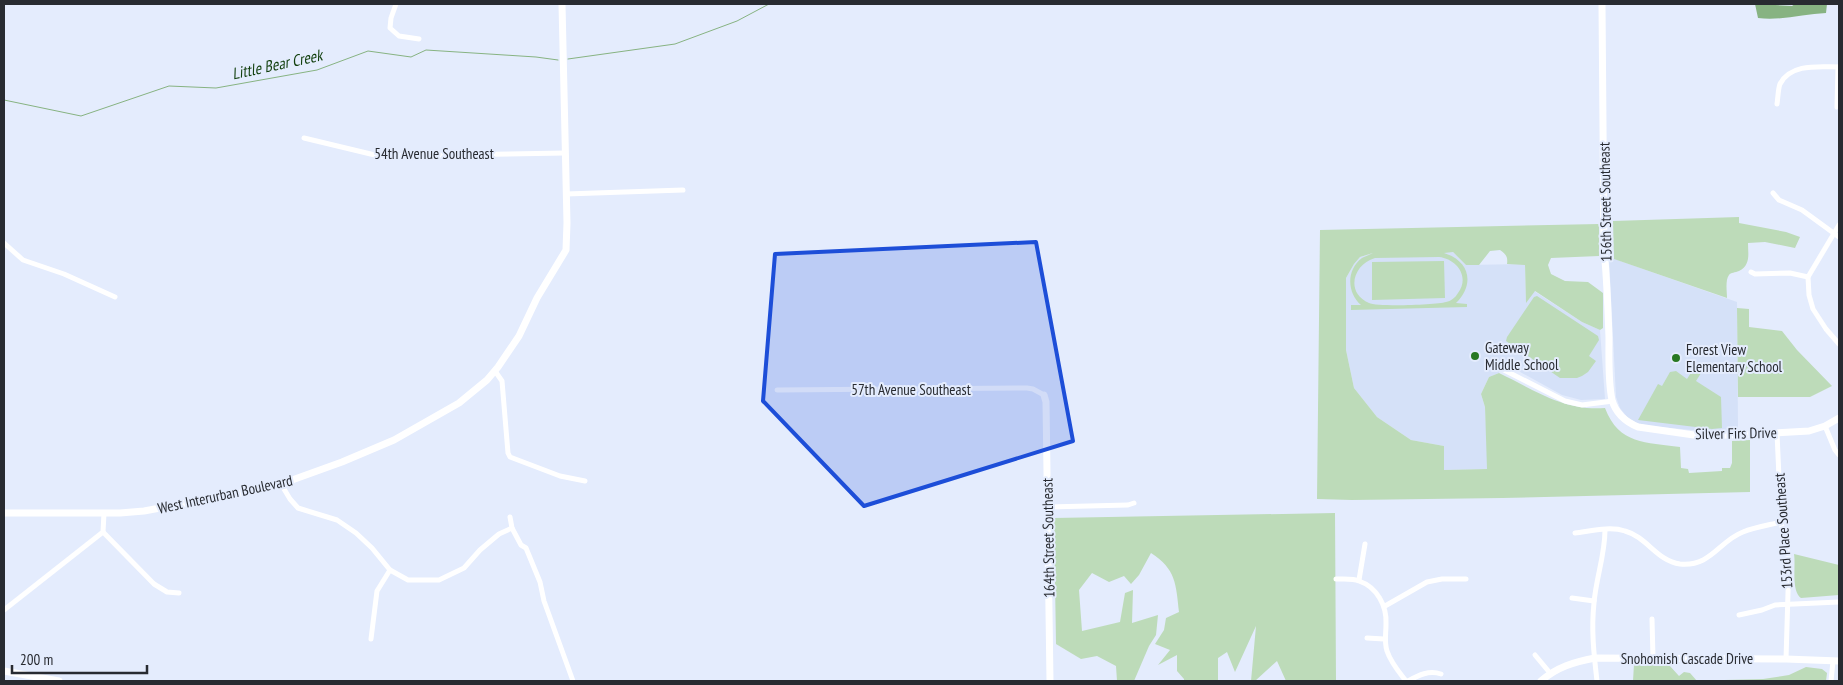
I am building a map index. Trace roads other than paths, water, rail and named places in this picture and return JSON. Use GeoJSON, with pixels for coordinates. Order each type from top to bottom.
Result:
{"type":"FeatureCollection","features":[{"type":"Feature","properties":{"kind":"street"},"geometry":{"type":"LineString","coordinates":[[396,4],[390,28],[399,36],[419,39]]}},
{"type":"Feature","properties":{"kind":"street","name":"West Interurban Boulevard"},"geometry":{"type":"LineString","coordinates":[[4,513],[144,511],[281,484],[342,462],[394,440],[459,403],[474,392],[495,371],[518,336],[537,298],[566,250],[562,4]]}},
{"type":"Feature","properties":{"kind":"street","name":"156th Street Southeast"},"geometry":{"type":"LineString","coordinates":[[1602,4],[1604,249],[1612,401]]}},
{"type":"Feature","properties":{"kind":"street"},"geometry":{"type":"LineString","coordinates":[[1777,104],[1779,85],[1792,72],[1810,67],[1839,67],[1837,107]]}},
{"type":"Feature","properties":{"kind":"street","name":"54th Avenue Southeast"},"geometry":{"type":"LineString","coordinates":[[304,138],[379,156],[565,153]]}},
{"type":"Feature","properties":{"kind":"street"},"geometry":{"type":"LineString","coordinates":[[566,194],[682,190]]}},
{"type":"Feature","properties":{"kind":"street"},"geometry":{"type":"LineString","coordinates":[[1773,193],[1779,200],[1802,210],[1839,237]]}},
{"type":"Feature","properties":{"kind":"street"},"geometry":{"type":"LineString","coordinates":[[1839,225],[1808,277],[1809,295],[1813,309],[1839,344]]}},
{"type":"Feature","properties":{"kind":"street"},"geometry":{"type":"LineString","coordinates":[[4,243],[23,260],[64,274],[115,297]]}},
{"type":"Feature","properties":{"kind":"street"},"geometry":{"type":"LineString","coordinates":[[1751,272],[1755,274],[1790,273],[1808,277]]}},
{"type":"Feature","properties":{"kind":"street"},"geometry":{"type":"LineString","coordinates":[[1502,369],[1565,401],[1582,405],[1612,401]]}},
{"type":"Feature","properties":{"kind":"street"},"geometry":{"type":"LineString","coordinates":[[495,371],[502,381],[508,453],[510,457],[560,476],[585,481]]}},
{"type":"Feature","properties":{"kind":"street","name":"57th Avenue Southeast"},"geometry":{"type":"LineString","coordinates":[[777,390],[1027,388],[1044,395]]}},
{"type":"Feature","properties":{"kind":"street","name":"164th Street Southeast"},"geometry":{"type":"LineString","coordinates":[[1044,395],[1046,402],[1050,681]]}},
{"type":"Feature","properties":{"kind":"street","name":"Silver Firs Drive"},"geometry":{"type":"LineString","coordinates":[[1612,401],[1619,414],[1628,423],[1638,427],[1715,436],[1809,431],[1825,426],[1839,418]]}},
{"type":"Feature","properties":{"kind":"street"},"geometry":{"type":"LineString","coordinates":[[1825,426],[1835,450],[1839,454]]}},
{"type":"Feature","properties":{"kind":"street","name":"153rd Place Southeast"},"geometry":{"type":"LineString","coordinates":[[1778,433],[1781,522],[1789,560],[1786,659]]}},
{"type":"Feature","properties":{"kind":"street"},"geometry":{"type":"LineString","coordinates":[[281,484],[290,500],[298,508],[337,520],[356,533],[372,548],[390,570],[408,580],[439,580],[464,568],[480,550],[499,534],[512,528]]}},
{"type":"Feature","properties":{"kind":"street"},"geometry":{"type":"LineString","coordinates":[[1048,507],[1128,505],[1134,502]]}},
{"type":"Feature","properties":{"kind":"street"},"geometry":{"type":"LineString","coordinates":[[104,513],[103,532],[154,584],[168,592],[179,593]]}},
{"type":"Feature","properties":{"kind":"street"},"geometry":{"type":"LineString","coordinates":[[510,517],[512,528],[521,545],[526,548],[540,582],[544,601],[574,681]]}},
{"type":"Feature","properties":{"kind":"street"},"geometry":{"type":"LineString","coordinates":[[1575,533],[1618,529],[1637,536],[1660,556],[1681,564],[1708,559],[1742,532],[1781,522]]}},
{"type":"Feature","properties":{"kind":"street"},"geometry":{"type":"LineString","coordinates":[[1598,681],[1592,630],[1594,601],[1605,547],[1605,530]]}},
{"type":"Feature","properties":{"kind":"street"},"geometry":{"type":"LineString","coordinates":[[4,610],[103,532]]}},
{"type":"Feature","properties":{"kind":"street"},"geometry":{"type":"LineString","coordinates":[[1359,580],[1365,544]]}},
{"type":"Feature","properties":{"kind":"street"},"geometry":{"type":"LineString","coordinates":[[371,639],[377,591],[390,570]]}},
{"type":"Feature","properties":{"kind":"street"},"geometry":{"type":"LineString","coordinates":[[1336,579],[1359,580],[1369,586],[1385,606],[1386,624],[1384,639],[1387,652],[1392,662],[1407,681],[1433,671],[1441,674]]}},
{"type":"Feature","properties":{"kind":"street"},"geometry":{"type":"LineString","coordinates":[[1385,606],[1427,582],[1442,579],[1466,579]]}},
{"type":"Feature","properties":{"kind":"street"},"geometry":{"type":"LineString","coordinates":[[1572,598],[1594,601]]}},
{"type":"Feature","properties":{"kind":"street"},"geometry":{"type":"LineString","coordinates":[[1739,616],[1775,605],[1839,602]]}},
{"type":"Feature","properties":{"kind":"street"},"geometry":{"type":"LineString","coordinates":[[1652,619],[1653,658]]}},
{"type":"Feature","properties":{"kind":"street"},"geometry":{"type":"LineString","coordinates":[[1367,638],[1384,639]]}},
{"type":"Feature","properties":{"kind":"street"},"geometry":{"type":"LineString","coordinates":[[1534,655],[1550,674]]}},
{"type":"Feature","properties":{"kind":"street","name":"Snohomish Cascade Drive"},"geometry":{"type":"LineString","coordinates":[[1541,681],[1571,662],[1595,658],[1836,661]]}},
{"type":"Feature","properties":{"kind":"street"},"geometry":{"type":"LineString","coordinates":[[1831,681],[1836,661]]}},
{"type":"Feature","properties":{"kind":"street"},"geometry":{"type":"LineString","coordinates":[[4,672],[59,681]]}},
{"type":"Feature","properties":{"kind":"waterway","name":"Little Bear Creek"},"geometry":{"type":"LineString","coordinates":[[568,59],[675,44],[737,21],[769,4]]}},
{"type":"Feature","properties":{"kind":"waterway","name":"Little Bear Creek"},"geometry":{"type":"LineString","coordinates":[[4,100],[81,116],[169,86],[216,88],[317,70],[368,51],[411,57],[426,50],[558,60]]}},
{"type":"Feature","properties":{"kind":"place","name":"Gateway Middle School"},"geometry":{"type":"Point","coordinates":[1475,356]}},
{"type":"Feature","properties":{"kind":"place","name":"Forest View Elementary School"},"geometry":{"type":"Point","coordinates":[1676,358]}}]}
